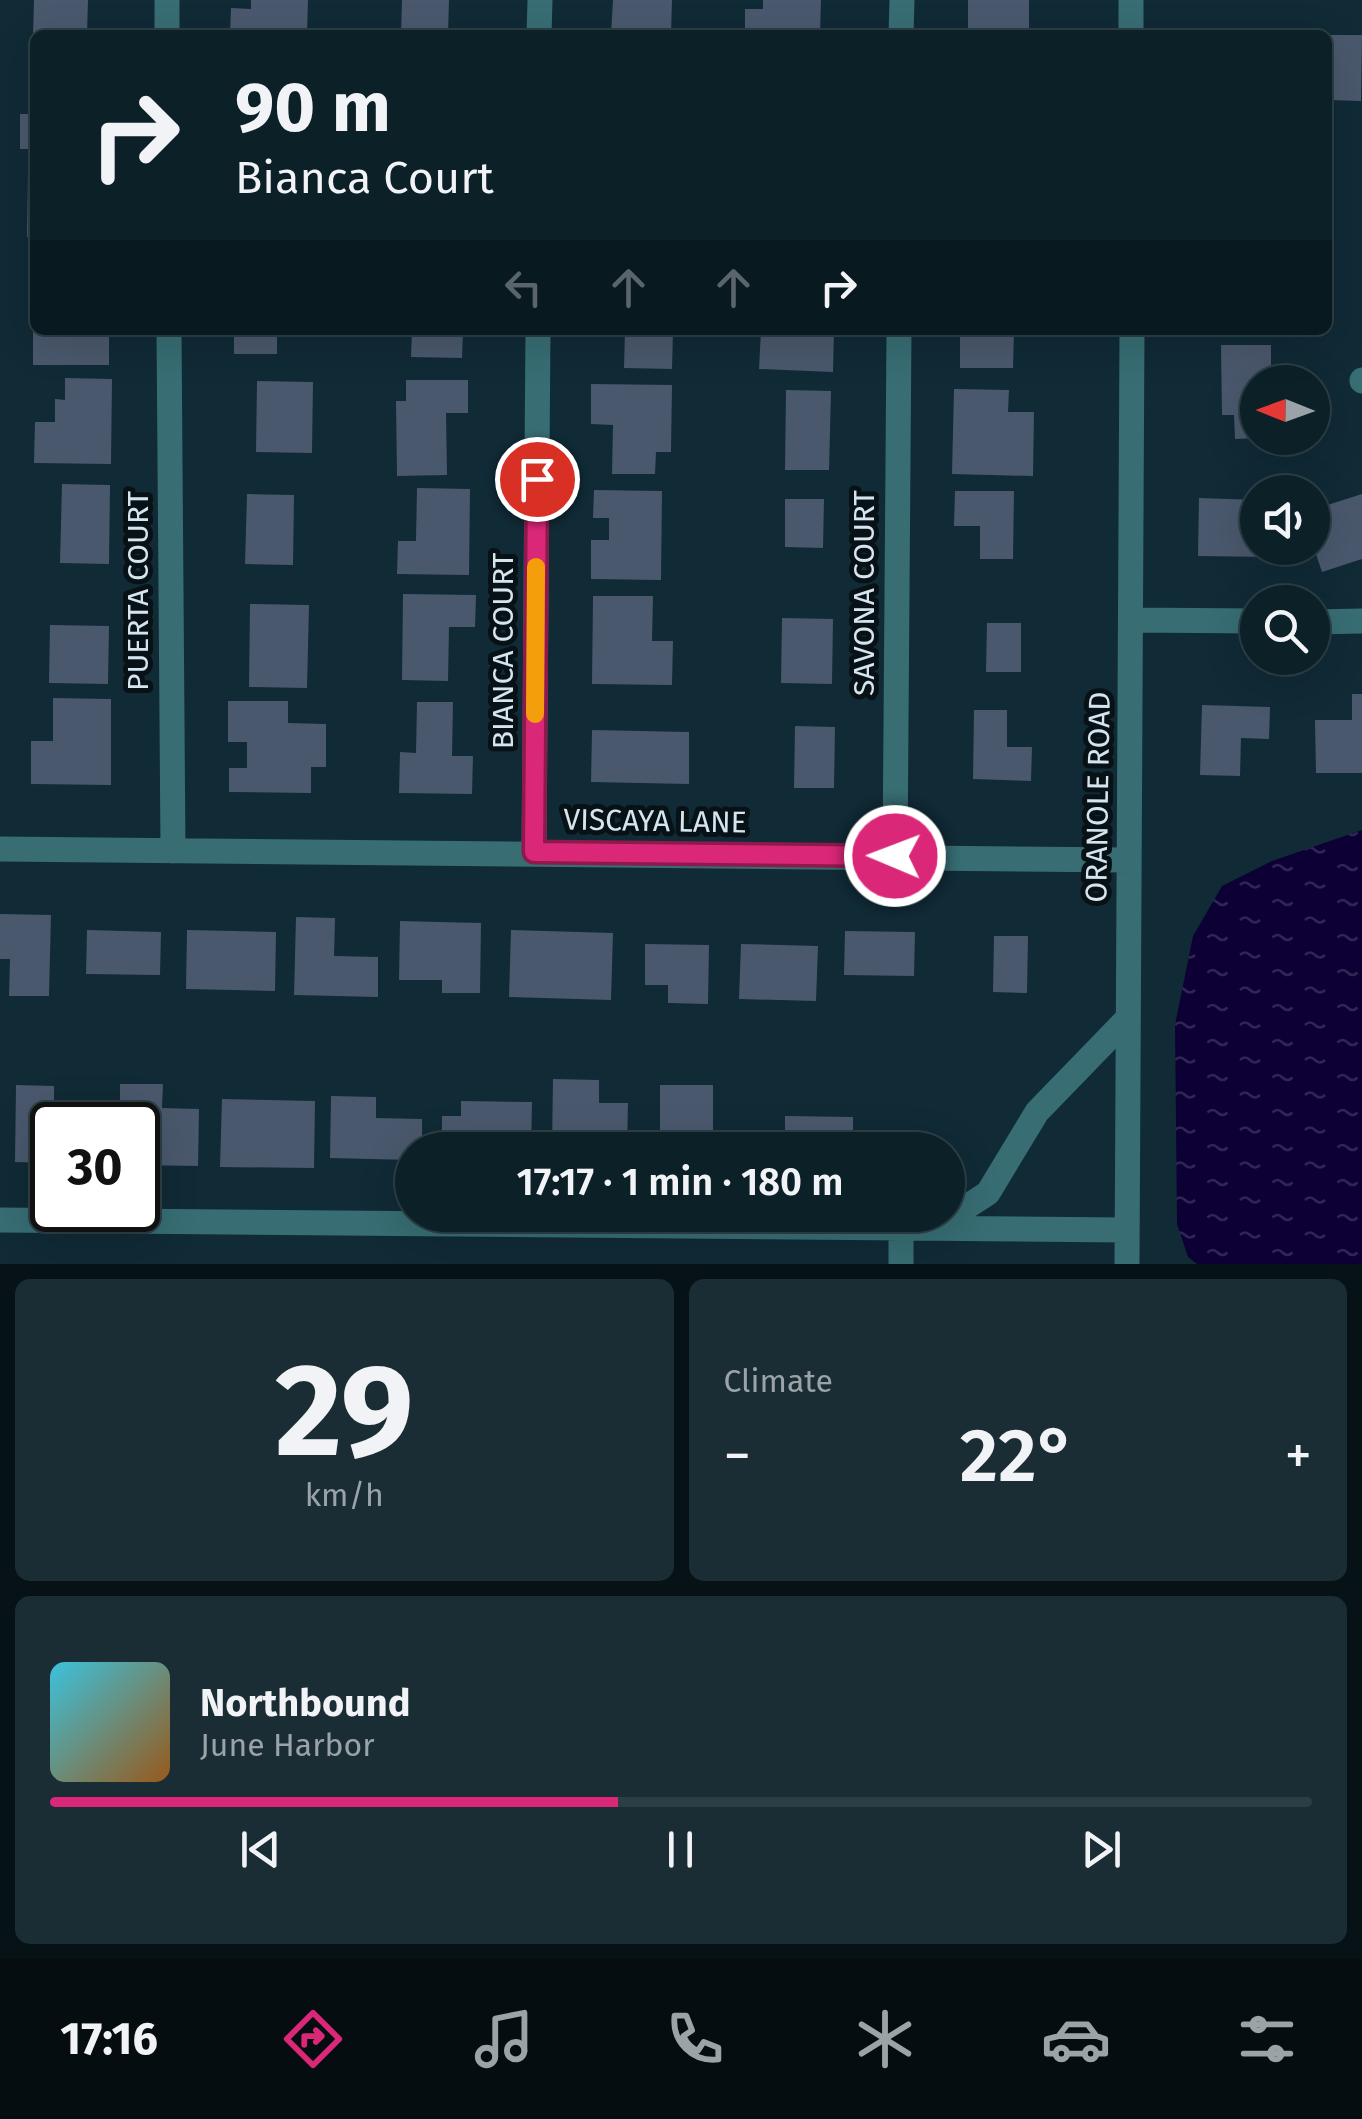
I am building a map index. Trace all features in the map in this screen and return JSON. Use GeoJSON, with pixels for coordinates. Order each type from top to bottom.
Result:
{"type":"FeatureCollection","features":[{"type":"Feature","properties":{"kind":"street"},"geometry":{"type":"LineString","coordinates":[[166,0],[167,30]]}},
{"type":"Feature","properties":{"kind":"street"},"geometry":{"type":"LineString","coordinates":[[540,0],[540,30]]}},
{"type":"Feature","properties":{"kind":"street"},"geometry":{"type":"LineString","coordinates":[[901,30],[902,0]]}},
{"type":"Feature","properties":{"kind":"street"},"geometry":{"type":"LineString","coordinates":[[1130,0],[1130,30]]}},
{"type":"Feature","properties":{"kind":"street","name":"PUERTA COURT"},"geometry":{"type":"LineString","coordinates":[[169,335],[173,851]]}},
{"type":"Feature","properties":{"kind":"street","name":"BIANCA COURT"},"geometry":{"type":"LineString","coordinates":[[534,852],[538,335]]}},
{"type":"Feature","properties":{"kind":"street","name":"SAVONA COURT"},"geometry":{"type":"LineString","coordinates":[[895,856],[899,335]]}},
{"type":"Feature","properties":{"kind":"street","name":"ORANOLE ROAD"},"geometry":{"type":"LineString","coordinates":[[1126,1264],[1132,335]]}},
{"type":"Feature","properties":{"kind":"street"},"geometry":{"type":"LineString","coordinates":[[1133,620],[1240,621]]}},
{"type":"Feature","properties":{"kind":"street"},"geometry":{"type":"LineString","coordinates":[[1330,622],[1362,622]]}},
{"type":"Feature","properties":{"kind":"street","name":"VISCAYA LANE"},"geometry":{"type":"LineString","coordinates":[[0,849],[1129,860]]}},
{"type":"Feature","properties":{"kind":"street"},"geometry":{"type":"LineString","coordinates":[[965,1208],[988,1193],[1038,1112],[1128,1018]]}},
{"type":"Feature","properties":{"kind":"street"},"geometry":{"type":"LineString","coordinates":[[0,1220],[395,1223]]}},
{"type":"Feature","properties":{"kind":"street"},"geometry":{"type":"LineString","coordinates":[[965,1227],[1126,1230]]}},
{"type":"Feature","properties":{"kind":"street"},"geometry":{"type":"LineString","coordinates":[[901,1264],[902,1232]]}},
{"type":"Feature","properties":{"kind":"water"},"geometry":{"type":"Polygon","coordinates":[[[1362,830],[1362,1264],[1197,1264],[1188,1257],[1177,1224],[1175,1025],[1193,936],[1222,886],[1272,861],[1362,830]]]}},
{"type":"Feature","properties":{"kind":"building"},"geometry":{"type":"Polygon","coordinates":[[[34,0],[88,0],[87,30],[33,30],[34,0]]]}},
{"type":"Feature","properties":{"kind":"building"},"geometry":{"type":"Polygon","coordinates":[[[251,0],[308,0],[307,30],[230,30],[231,8],[251,9],[251,0]]]}},
{"type":"Feature","properties":{"kind":"building"},"geometry":{"type":"Polygon","coordinates":[[[402,0],[449,0],[448,30],[401,30],[402,0]]]}},
{"type":"Feature","properties":{"kind":"building"},"geometry":{"type":"Polygon","coordinates":[[[613,0],[672,0],[671,30],[611,30],[613,0]]]}},
{"type":"Feature","properties":{"kind":"building"},"geometry":{"type":"Polygon","coordinates":[[[763,0],[821,0],[820,30],[745,30],[745,9],[763,9],[763,0]]]}},
{"type":"Feature","properties":{"kind":"building"},"geometry":{"type":"Polygon","coordinates":[[[968,0],[1029,0],[1029,30],[968,30],[968,0]]]}},
{"type":"Feature","properties":{"kind":"building"},"geometry":{"type":"Polygon","coordinates":[[[1196,28],[1263,29],[1263,30],[1196,28]]]}},
{"type":"Feature","properties":{"kind":"building"},"geometry":{"type":"Polygon","coordinates":[[[1332,35],[1362,35],[1361,101],[1332,100],[1332,35]]]}},
{"type":"Feature","properties":{"kind":"building"},"geometry":{"type":"Polygon","coordinates":[[[20,114],[30,114],[30,149],[20,149],[20,114]]]}},
{"type":"Feature","properties":{"kind":"building"},"geometry":{"type":"Polygon","coordinates":[[[28,171],[30,171],[30,237],[28,171]]]}},
{"type":"Feature","properties":{"kind":"building"},"geometry":{"type":"Polygon","coordinates":[[[33,335],[109,335],[109,365],[33,365],[33,335]]]}},
{"type":"Feature","properties":{"kind":"building"},"geometry":{"type":"Polygon","coordinates":[[[234,335],[277,335],[277,354],[234,354],[234,335]]]}},
{"type":"Feature","properties":{"kind":"building"},"geometry":{"type":"Polygon","coordinates":[[[412,335],[463,335],[462,358],[411,357],[412,335]]]}},
{"type":"Feature","properties":{"kind":"building"},"geometry":{"type":"Polygon","coordinates":[[[625,335],[673,335],[672,369],[624,368],[625,335]]]}},
{"type":"Feature","properties":{"kind":"building"},"geometry":{"type":"Polygon","coordinates":[[[761,335],[834,335],[833,372],[759,369],[761,335]]]}},
{"type":"Feature","properties":{"kind":"building"},"geometry":{"type":"Polygon","coordinates":[[[960,335],[1014,335],[1013,368],[960,368],[960,335]]]}},
{"type":"Feature","properties":{"kind":"building"},"geometry":{"type":"Polygon","coordinates":[[[1221,345],[1271,345],[1271,365],[1240,365],[1240,439],[1235,439],[1234,415],[1222,415],[1221,345]]]}},
{"type":"Feature","properties":{"kind":"building"},"geometry":{"type":"Polygon","coordinates":[[[65,378],[112,379],[111,464],[34,463],[35,422],[55,422],[55,399],[65,400],[65,378]]]}},
{"type":"Feature","properties":{"kind":"building"},"geometry":{"type":"Polygon","coordinates":[[[406,380],[468,380],[468,413],[446,413],[447,475],[397,476],[396,401],[406,401],[406,380]]]}},
{"type":"Feature","properties":{"kind":"building"},"geometry":{"type":"Polygon","coordinates":[[[257,381],[313,382],[312,453],[256,452],[257,381]]]}},
{"type":"Feature","properties":{"kind":"building"},"geometry":{"type":"Polygon","coordinates":[[[591,384],[672,385],[671,452],[656,452],[655,474],[612,474],[613,425],[591,424],[591,384]]]}},
{"type":"Feature","properties":{"kind":"building"},"geometry":{"type":"Polygon","coordinates":[[[954,389],[1009,390],[1008,412],[1034,412],[1033,476],[952,474],[954,389]]]}},
{"type":"Feature","properties":{"kind":"building"},"geometry":{"type":"Polygon","coordinates":[[[786,390],[831,391],[829,470],[785,470],[786,390]]]}},
{"type":"Feature","properties":{"kind":"building"},"geometry":{"type":"Polygon","coordinates":[[[62,484],[110,485],[109,564],[60,563],[62,484]]]}},
{"type":"Feature","properties":{"kind":"building"},"geometry":{"type":"Polygon","coordinates":[[[417,488],[470,489],[469,575],[397,574],[398,541],[416,541],[417,488]]]}},
{"type":"Feature","properties":{"kind":"building"},"geometry":{"type":"Polygon","coordinates":[[[594,490],[662,491],[661,580],[591,579],[591,540],[609,540],[609,518],[593,518],[594,490]]]}},
{"type":"Feature","properties":{"kind":"building"},"geometry":{"type":"Polygon","coordinates":[[[955,491],[1014,491],[1013,559],[980,559],[980,526],[954,526],[955,491]]]}},
{"type":"Feature","properties":{"kind":"building"},"geometry":{"type":"Polygon","coordinates":[[[247,494],[294,495],[293,565],[245,564],[247,494]]]}},
{"type":"Feature","properties":{"kind":"building"},"geometry":{"type":"Polygon","coordinates":[[[1362,494],[1362,559],[1322,572],[1320,565],[1330,565],[1330,504],[1362,494]]]}},
{"type":"Feature","properties":{"kind":"building"},"geometry":{"type":"Polygon","coordinates":[[[1199,498],[1240,499],[1240,557],[1198,556],[1199,498]]]}},
{"type":"Feature","properties":{"kind":"building"},"geometry":{"type":"Polygon","coordinates":[[[785,499],[824,499],[823,548],[785,547],[785,499]]]}},
{"type":"Feature","properties":{"kind":"building"},"geometry":{"type":"Polygon","coordinates":[[[403,594],[476,595],[475,627],[449,627],[448,681],[402,680],[403,594]]]}},
{"type":"Feature","properties":{"kind":"building"},"geometry":{"type":"Polygon","coordinates":[[[593,596],[653,596],[652,641],[673,641],[672,685],[592,684],[593,596]]]}},
{"type":"Feature","properties":{"kind":"building"},"geometry":{"type":"Polygon","coordinates":[[[250,604],[309,605],[307,688],[249,687],[250,604]]]}},
{"type":"Feature","properties":{"kind":"building"},"geometry":{"type":"Polygon","coordinates":[[[782,618],[833,619],[832,684],[781,683],[782,618]]]}},
{"type":"Feature","properties":{"kind":"building"},"geometry":{"type":"Polygon","coordinates":[[[987,623],[1021,623],[1021,672],[986,672],[987,623]]]}},
{"type":"Feature","properties":{"kind":"building"},"geometry":{"type":"Polygon","coordinates":[[[50,625],[109,626],[108,684],[49,683],[50,625]]]}},
{"type":"Feature","properties":{"kind":"building"},"geometry":{"type":"Polygon","coordinates":[[[1352,694],[1362,694],[1362,773],[1316,773],[1315,720],[1352,720],[1352,694]]]}},
{"type":"Feature","properties":{"kind":"building"},"geometry":{"type":"Polygon","coordinates":[[[53,698],[111,699],[111,785],[31,784],[31,741],[53,741],[53,698]]]}},
{"type":"Feature","properties":{"kind":"building"},"geometry":{"type":"Polygon","coordinates":[[[228,701],[288,701],[288,723],[326,724],[326,767],[311,767],[311,793],[229,792],[229,768],[247,768],[247,742],[228,742],[228,701]]]}},
{"type":"Feature","properties":{"kind":"building"},"geometry":{"type":"Polygon","coordinates":[[[417,702],[453,702],[452,756],[473,756],[472,794],[399,793],[400,752],[416,753],[417,702]]]}},
{"type":"Feature","properties":{"kind":"building"},"geometry":{"type":"Polygon","coordinates":[[[1202,705],[1270,707],[1269,739],[1241,738],[1240,776],[1200,775],[1202,705]]]}},
{"type":"Feature","properties":{"kind":"building"},"geometry":{"type":"Polygon","coordinates":[[[974,710],[1007,710],[1007,747],[1032,747],[1031,781],[973,779],[974,710]]]}},
{"type":"Feature","properties":{"kind":"building"},"geometry":{"type":"Polygon","coordinates":[[[795,726],[835,727],[834,788],[794,788],[795,726]]]}},
{"type":"Feature","properties":{"kind":"building"},"geometry":{"type":"Polygon","coordinates":[[[592,730],[689,732],[689,784],[591,782],[592,730]]]}},
{"type":"Feature","properties":{"kind":"building"},"geometry":{"type":"Polygon","coordinates":[[[0,914],[51,915],[49,996],[9,996],[10,959],[0,959],[0,914]]]}},
{"type":"Feature","properties":{"kind":"building"},"geometry":{"type":"Polygon","coordinates":[[[296,917],[335,918],[334,956],[378,957],[378,997],[294,995],[296,917]]]}},
{"type":"Feature","properties":{"kind":"building"},"geometry":{"type":"Polygon","coordinates":[[[400,921],[481,923],[480,993],[442,993],[442,980],[399,980],[400,921]]]}},
{"type":"Feature","properties":{"kind":"building"},"geometry":{"type":"Polygon","coordinates":[[[87,930],[161,932],[160,975],[86,974],[87,930]]]}},
{"type":"Feature","properties":{"kind":"building"},"geometry":{"type":"Polygon","coordinates":[[[187,930],[276,932],[275,991],[186,989],[187,930]]]}},
{"type":"Feature","properties":{"kind":"building"},"geometry":{"type":"Polygon","coordinates":[[[511,930],[613,933],[611,1000],[509,997],[511,930]]]}},
{"type":"Feature","properties":{"kind":"building"},"geometry":{"type":"Polygon","coordinates":[[[845,931],[915,932],[914,976],[844,975],[845,931]]]}},
{"type":"Feature","properties":{"kind":"building"},"geometry":{"type":"Polygon","coordinates":[[[994,936],[1028,936],[1027,993],[993,992],[994,936]]]}},
{"type":"Feature","properties":{"kind":"building"},"geometry":{"type":"Polygon","coordinates":[[[645,944],[709,945],[708,1004],[668,1003],[668,985],[645,985],[645,944]]]}},
{"type":"Feature","properties":{"kind":"building"},"geometry":{"type":"Polygon","coordinates":[[[741,944],[818,946],[816,1001],[739,999],[741,944]]]}},
{"type":"Feature","properties":{"kind":"building"},"geometry":{"type":"Polygon","coordinates":[[[553,1079],[599,1080],[599,1103],[628,1103],[627,1132],[552,1132],[553,1079]]]}},
{"type":"Feature","properties":{"kind":"building"},"geometry":{"type":"Polygon","coordinates":[[[120,1084],[163,1084],[162,1108],[199,1109],[198,1166],[160,1165],[160,1102],[120,1102],[120,1084]]]}},
{"type":"Feature","properties":{"kind":"building"},"geometry":{"type":"Polygon","coordinates":[[[16,1085],[54,1086],[54,1102],[30,1102],[30,1162],[15,1162],[16,1085]]]}},
{"type":"Feature","properties":{"kind":"building"},"geometry":{"type":"Polygon","coordinates":[[[660,1085],[713,1085],[713,1132],[660,1132],[660,1085]]]}},
{"type":"Feature","properties":{"kind":"building"},"geometry":{"type":"Polygon","coordinates":[[[331,1096],[376,1097],[376,1118],[422,1119],[422,1132],[395,1132],[395,1160],[330,1158],[331,1096]]]}},
{"type":"Feature","properties":{"kind":"building"},"geometry":{"type":"Polygon","coordinates":[[[222,1099],[315,1101],[314,1168],[220,1167],[222,1099]]]}},
{"type":"Feature","properties":{"kind":"building"},"geometry":{"type":"Polygon","coordinates":[[[461,1101],[532,1102],[531,1132],[442,1132],[442,1116],[461,1116],[461,1101]]]}},
{"type":"Feature","properties":{"kind":"building"},"geometry":{"type":"Polygon","coordinates":[[[785,1116],[853,1117],[853,1132],[785,1132],[785,1116]]]}},
{"type":"Feature","properties":{"kind":"slow traffic"},"geometry":{"type":"LineString","coordinates":[[535,714],[536,567]]}},
{"type":"Feature","properties":{"kind":"route"},"geometry":{"type":"LineString","coordinates":[[537,479],[534,852],[895,856]]}}]}
